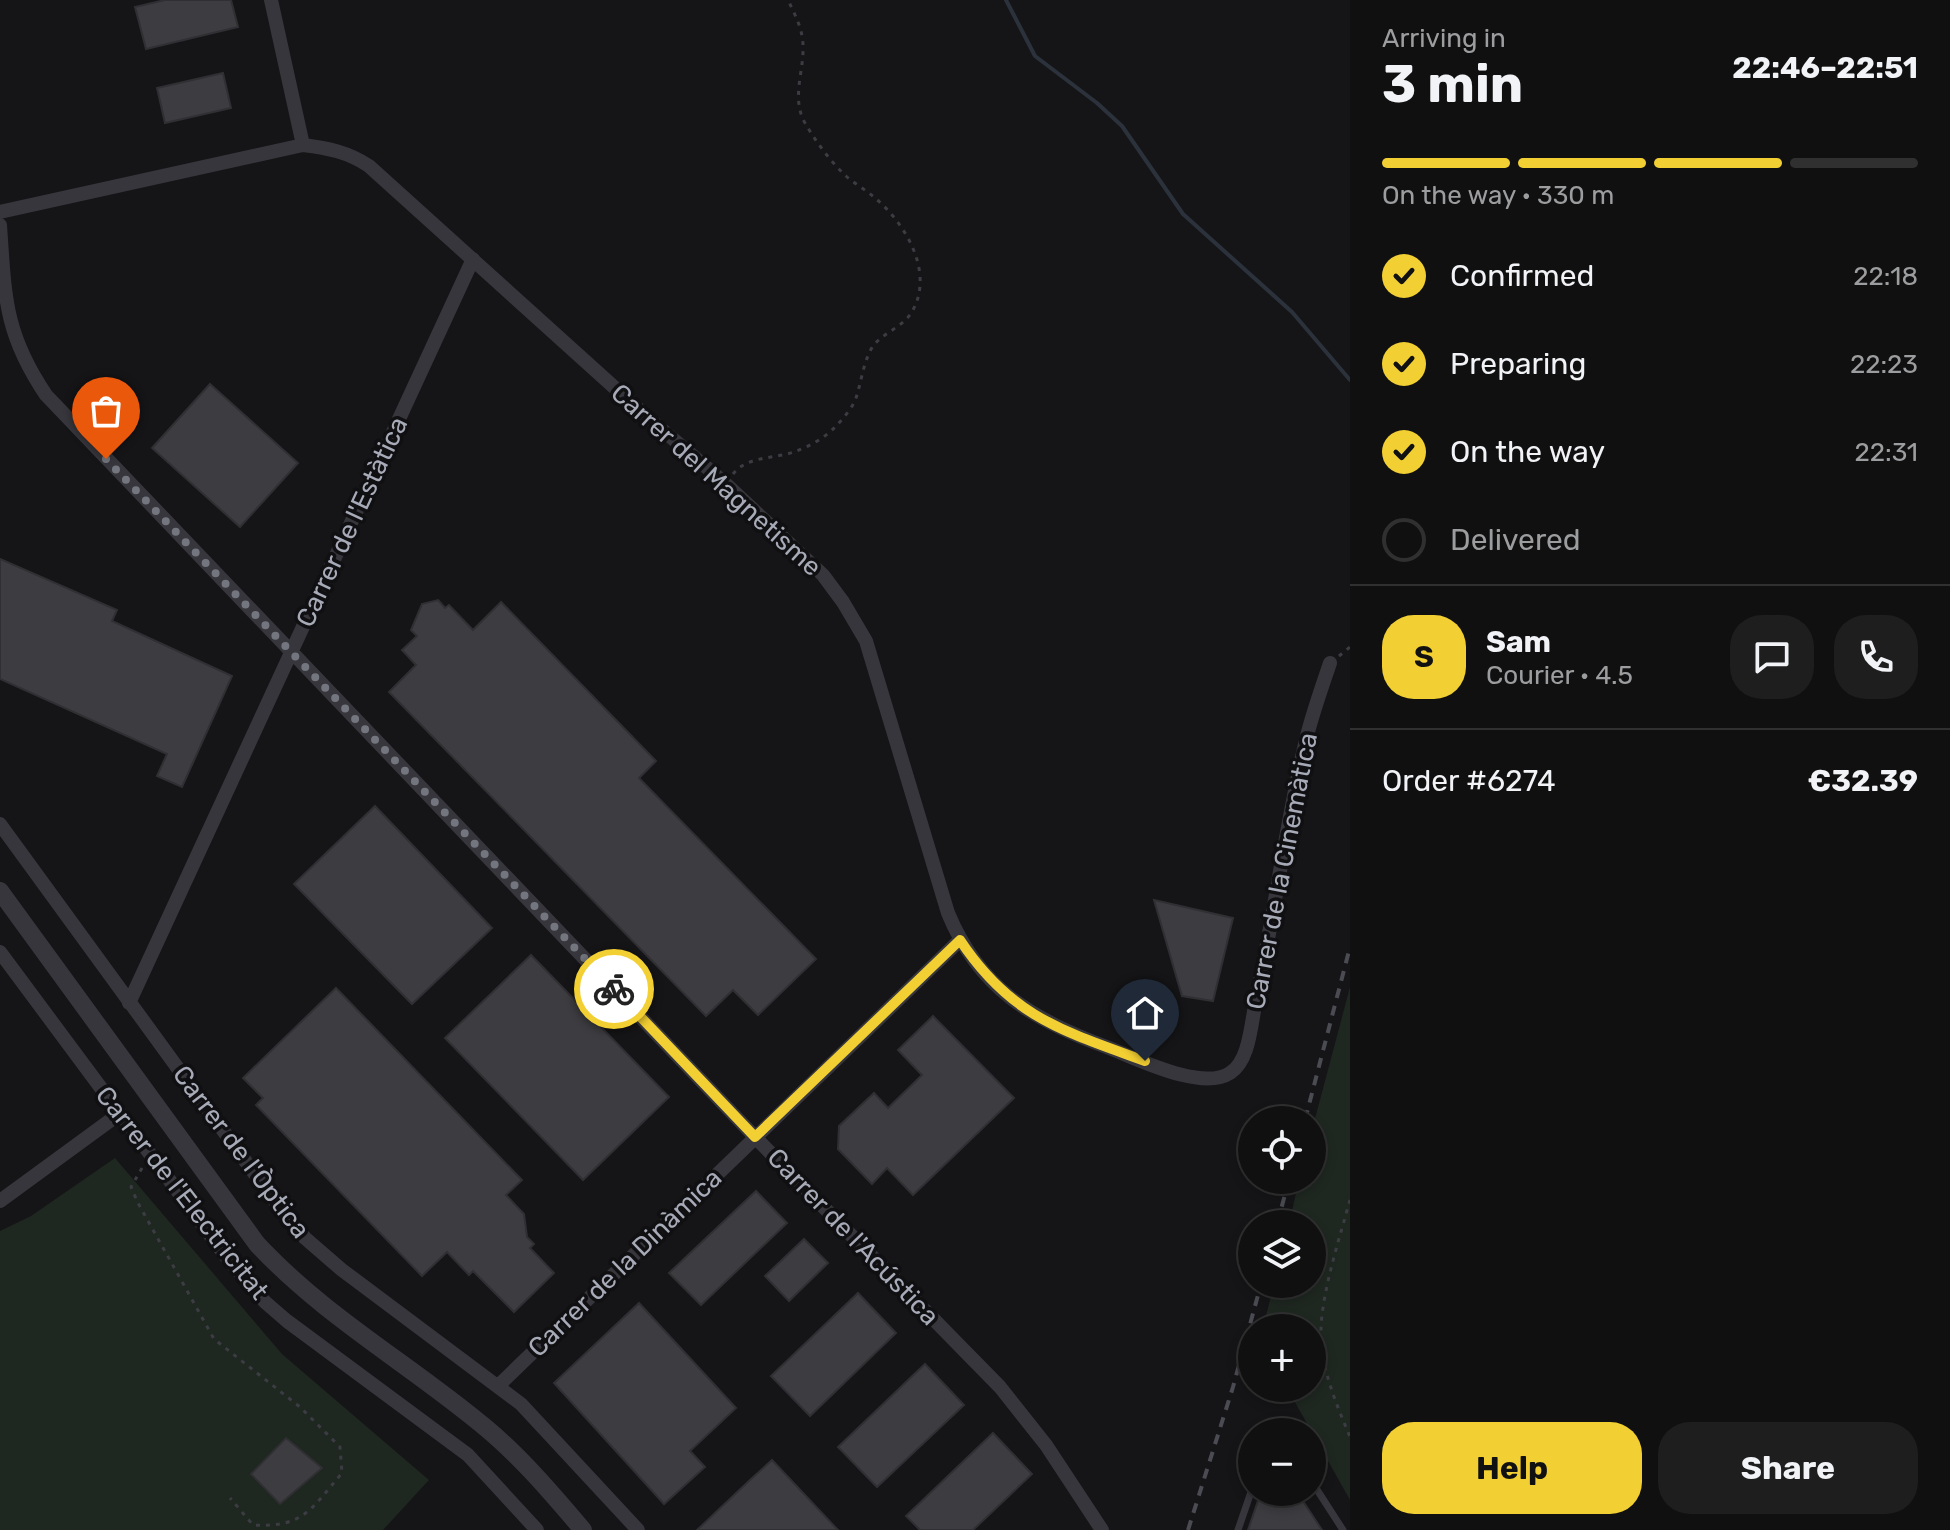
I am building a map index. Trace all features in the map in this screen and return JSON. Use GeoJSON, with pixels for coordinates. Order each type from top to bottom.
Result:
{"type":"FeatureCollection","features":[{"type":"Feature","properties":{"kind":"street"},"geometry":{"type":"LineString","coordinates":[[271,0],[303,145]]}},
{"type":"Feature","properties":{"kind":"street","name":"Carrer del Magnetisme"},"geometry":{"type":"LineString","coordinates":[[0,212],[303,145],[330,148],[354,156],[369,166],[646,416],[726,484],[823,575],[866,641],[948,913],[960,940],[977,965],[1013,1001],[1063,1031],[1196,1078],[1228,1075]]}},
{"type":"Feature","properties":{"kind":"street","name":"Carrer de l'Acústica"},"geometry":{"type":"LineString","coordinates":[[0,225],[2,290],[18,346],[46,395],[755,1137],[1000,1387],[1046,1445],[1102,1530]]}},
{"type":"Feature","properties":{"kind":"street","name":"Carrer de l'Estàtica"},"geometry":{"type":"LineString","coordinates":[[129,1003],[473,259]]}},
{"type":"Feature","properties":{"kind":"street","name":"Carrer de la Cinemàtica"},"geometry":{"type":"LineString","coordinates":[[1228,1075],[1240,1064],[1244,1054],[1305,743],[1330,663]]}},
{"type":"Feature","properties":{"kind":"street","name":"Carrer de l'Òptica"},"geometry":{"type":"LineString","coordinates":[[0,824],[276,1203],[305,1238],[342,1270],[498,1386],[537,1420],[638,1530]]}},
{"type":"Feature","properties":{"kind":"street"},"geometry":{"type":"LineString","coordinates":[[0,891],[257,1244],[303,1290],[487,1428],[536,1476],[583,1530]]}},
{"type":"Feature","properties":{"kind":"street","name":"Carrer de la Dinàmica"},"geometry":{"type":"LineString","coordinates":[[498,1386],[960,940]]}},
{"type":"Feature","properties":{"kind":"street","name":"Carrer de l'Electricitat"},"geometry":{"type":"LineString","coordinates":[[0,952],[228,1259],[265,1302],[468,1455],[537,1530]]}},
{"type":"Feature","properties":{"kind":"street"},"geometry":{"type":"LineString","coordinates":[[0,1201],[119,1114]]}},
{"type":"Feature","properties":{"kind":"lane"},"geometry":{"type":"LineString","coordinates":[[1326,1504],[1343,1530]]}},
{"type":"Feature","properties":{"kind":"lane"},"geometry":{"type":"LineString","coordinates":[[1238,1530],[1246,1506]]}},
{"type":"Feature","properties":{"kind":"path"},"geometry":{"type":"LineString","coordinates":[[726,484],[740,465],[793,452],[815,442],[834,428],[855,401],[867,356],[877,341],[912,313],[920,295],[918,263],[902,228],[877,199],[847,177],[823,151],[803,120],[798,95],[804,47],[799,24],[788,0]]}},
{"type":"Feature","properties":{"kind":"path"},"geometry":{"type":"LineString","coordinates":[[150,1154],[131,1187],[214,1339],[300,1407],[340,1447],[342,1473],[303,1518],[271,1526],[253,1525],[230,1498]]}},
{"type":"Feature","properties":{"kind":"path"},"geometry":{"type":"LineString","coordinates":[[1350,1200],[1321,1328],[1323,1357],[1332,1391],[1350,1437]]}},
{"type":"Feature","properties":{"kind":"shaded area"},"geometry":{"type":"Polygon","coordinates":[[[1350,987],[1350,1500],[1326,1457],[1326,1418],[1304,1418],[1295,1402],[1326,1402],[1326,1314],[1266,1314],[1270,1298],[1326,1298],[1326,1210],[1292,1210],[1296,1194],[1326,1194],[1326,1106],[1318,1106],[1350,987]]]}},
{"type":"Feature","properties":{"kind":"shaded area"},"geometry":{"type":"Polygon","coordinates":[[[115,1158],[282,1354],[429,1480],[383,1530],[0,1530],[0,1231],[31,1216],[115,1158]]]}},
{"type":"Feature","properties":{"kind":"building"},"geometry":{"type":"Polygon","coordinates":[[[165,0],[231,0],[238,27],[146,49],[135,7],[165,0]]]}},
{"type":"Feature","properties":{"kind":"building"},"geometry":{"type":"Polygon","coordinates":[[[223,73],[231,108],[165,123],[157,88],[223,73]]]}},
{"type":"Feature","properties":{"kind":"building"},"geometry":{"type":"Polygon","coordinates":[[[210,384],[298,463],[240,527],[152,448],[210,384]]]}},
{"type":"Feature","properties":{"kind":"building"},"geometry":{"type":"Polygon","coordinates":[[[0,559],[117,610],[112,621],[232,676],[182,787],[157,776],[167,754],[0,679],[0,559]]]}},
{"type":"Feature","properties":{"kind":"building"},"geometry":{"type":"Polygon","coordinates":[[[438,600],[445,608],[449,605],[473,630],[501,602],[656,761],[639,778],[816,959],[758,1015],[733,990],[706,1016],[389,692],[416,665],[402,650],[417,636],[411,630],[422,604],[438,600]]]}},
{"type":"Feature","properties":{"kind":"building"},"geometry":{"type":"Polygon","coordinates":[[[375,806],[492,928],[412,1004],[294,884],[375,806]]]}},
{"type":"Feature","properties":{"kind":"building"},"geometry":{"type":"Polygon","coordinates":[[[1154,900],[1233,918],[1213,1001],[1182,996],[1154,900]]]}},
{"type":"Feature","properties":{"kind":"building"},"geometry":{"type":"Polygon","coordinates":[[[531,955],[669,1097],[583,1180],[445,1038],[531,955]]]}},
{"type":"Feature","properties":{"kind":"building"},"geometry":{"type":"Polygon","coordinates":[[[336,988],[522,1180],[506,1195],[524,1214],[527,1237],[534,1244],[530,1248],[554,1273],[514,1312],[473,1271],[469,1275],[447,1252],[422,1276],[256,1105],[263,1098],[243,1078],[336,988]]]}},
{"type":"Feature","properties":{"kind":"building"},"geometry":{"type":"Polygon","coordinates":[[[933,1016],[1014,1098],[913,1195],[887,1168],[872,1184],[838,1149],[839,1126],[874,1093],[888,1108],[922,1075],[898,1050],[933,1016]]]}},
{"type":"Feature","properties":{"kind":"building"},"geometry":{"type":"Polygon","coordinates":[[[756,1191],[787,1223],[701,1305],[669,1273],[756,1191]]]}},
{"type":"Feature","properties":{"kind":"building"},"geometry":{"type":"Polygon","coordinates":[[[804,1239],[828,1263],[789,1301],[765,1276],[804,1239]]]}},
{"type":"Feature","properties":{"kind":"building"},"geometry":{"type":"Polygon","coordinates":[[[858,1293],[896,1333],[810,1416],[771,1376],[858,1293]]]}},
{"type":"Feature","properties":{"kind":"building"},"geometry":{"type":"Polygon","coordinates":[[[639,1303],[736,1408],[690,1451],[705,1467],[664,1504],[554,1383],[639,1303]]]}},
{"type":"Feature","properties":{"kind":"building"},"geometry":{"type":"Polygon","coordinates":[[[925,1364],[964,1405],[877,1487],[838,1447],[925,1364]]]}},
{"type":"Feature","properties":{"kind":"building"},"geometry":{"type":"Polygon","coordinates":[[[993,1433],[1032,1474],[973,1530],[920,1530],[906,1516],[993,1433]]]}},
{"type":"Feature","properties":{"kind":"building"},"geometry":{"type":"Polygon","coordinates":[[[286,1438],[322,1468],[280,1504],[251,1474],[286,1438]]]}},
{"type":"Feature","properties":{"kind":"building"},"geometry":{"type":"Polygon","coordinates":[[[772,1460],[838,1530],[697,1530],[750,1480],[772,1460]]]}},
{"type":"Feature","properties":{"kind":"building"},"geometry":{"type":"Polygon","coordinates":[[[1256,1506],[1306,1506],[1322,1530],[1248,1530],[1256,1506]]]}},
{"type":"Feature","properties":{"kind":"waterway"},"geometry":{"type":"LineString","coordinates":[[1006,0],[1035,56],[1122,126],[1183,214],[1292,312],[1350,380]]}},
{"type":"Feature","properties":{"kind":"railway"},"geometry":{"type":"LineString","coordinates":[[1309,1106],[1350,947]]}},
{"type":"Feature","properties":{"kind":"railway"},"geometry":{"type":"LineString","coordinates":[[1281,1210],[1285,1194]]}},
{"type":"Feature","properties":{"kind":"railway"},"geometry":{"type":"LineString","coordinates":[[1188,1530],[1257,1298]]}},
{"type":"Feature","properties":{"kind":"way so far"},"geometry":{"type":"LineString","coordinates":[[106,459],[614,989]]}},
{"type":"Feature","properties":{"kind":"route"},"geometry":{"type":"LineString","coordinates":[[614,989],[755,1137],[960,940],[995,985],[1034,1016],[1063,1031],[1145,1061]]}}]}
